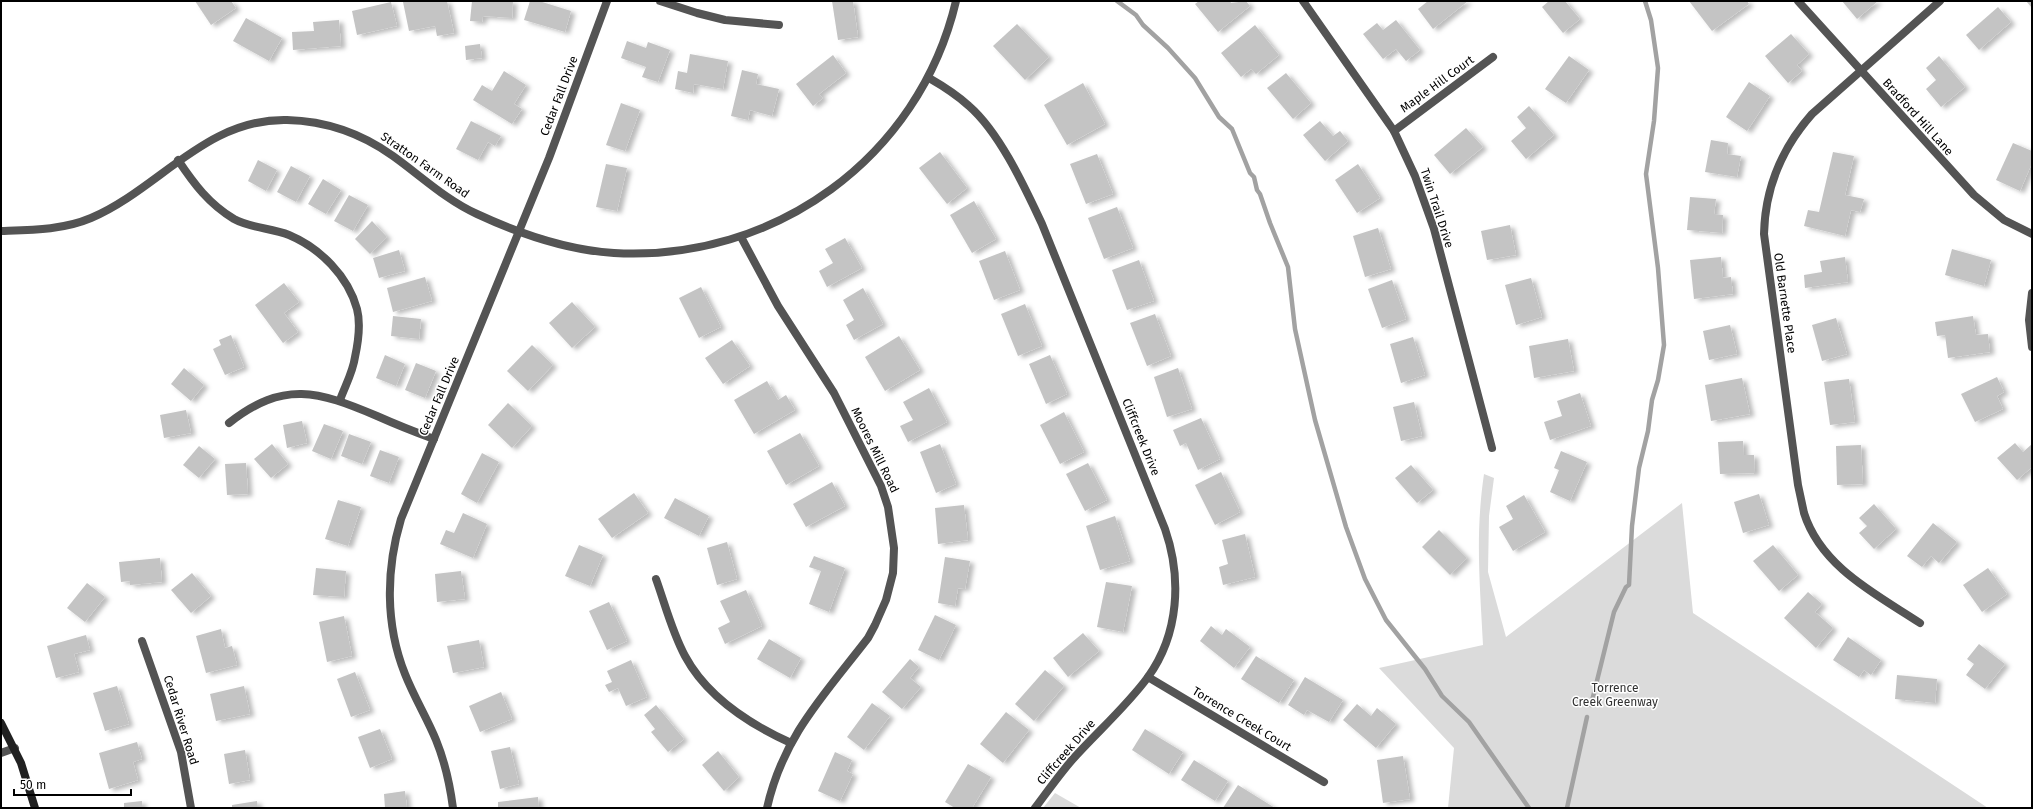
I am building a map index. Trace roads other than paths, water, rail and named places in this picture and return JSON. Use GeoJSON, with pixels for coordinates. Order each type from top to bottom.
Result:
{"type":"FeatureCollection","features":[{"type":"Feature","properties":{"kind":"main road"},"geometry":{"type":"LineString","coordinates":[[1,723],[15,748],[35,808]]}},
{"type":"Feature","properties":{"kind":"street","name":"Cedar Fall Drive"},"geometry":{"type":"LineString","coordinates":[[453,808],[446,770],[436,741],[405,675],[396,650],[390,592],[390,567],[394,542],[401,519],[519,231],[607,1]]}},
{"type":"Feature","properties":{"kind":"street"},"geometry":{"type":"LineString","coordinates":[[660,1],[725,20],[779,25]]}},
{"type":"Feature","properties":{"kind":"street","name":"Stratton Farm Road"},"geometry":{"type":"LineString","coordinates":[[1,231],[51,228],[89,219],[130,196],[178,160],[199,146],[222,134],[243,127],[285,120],[324,124],[343,128],[371,142],[393,156],[454,202],[477,214],[519,231],[558,244],[587,250],[640,254],[683,250],[714,245],[741,237],[775,223],[802,209],[836,186],[863,163],[894,130],[914,103],[929,78],[942,48],[956,1]]}},
{"type":"Feature","properties":{"kind":"street","name":"Twin Trail Drive"},"geometry":{"type":"LineString","coordinates":[[1303,1],[1394,130],[1415,176],[1434,229],[1492,448]]}},
{"type":"Feature","properties":{"kind":"street","name":"Bradford Hill Lane"},"geometry":{"type":"LineString","coordinates":[[1798,1],[1974,195],[2004,220],[2032,234]]}},
{"type":"Feature","properties":{"kind":"street","name":"Old Barnette Place"},"geometry":{"type":"LineString","coordinates":[[1920,623],[1842,570],[1821,546],[1804,513],[1798,486],[1764,234],[1764,217],[1771,183],[1784,152],[1792,138],[1812,114],[1940,1]]}},
{"type":"Feature","properties":{"kind":"street","name":"Maple Hill Court"},"geometry":{"type":"LineString","coordinates":[[1394,130],[1493,57]]}},
{"type":"Feature","properties":{"kind":"street","name":"Cliffcreek Drive"},"geometry":{"type":"LineString","coordinates":[[929,78],[948,89],[970,107],[987,126],[1020,178],[1042,224],[1165,529],[1171,546],[1176,579],[1174,614],[1161,653],[1148,677],[1072,760],[1035,808]]}},
{"type":"Feature","properties":{"kind":"street"},"geometry":{"type":"LineString","coordinates":[[178,160],[196,187],[208,200],[223,212],[236,220],[288,235],[307,244],[322,255],[339,274],[357,309],[358,320],[355,359],[340,400]]}},
{"type":"Feature","properties":{"kind":"street","name":"Moores Mill Road"},"geometry":{"type":"LineString","coordinates":[[741,237],[778,306],[834,393],[881,486],[891,520],[894,548],[890,587],[875,625],[852,659],[811,709],[791,743],[779,769],[767,808]]}},
{"type":"Feature","properties":{"kind":"street"},"geometry":{"type":"LineString","coordinates":[[2032,293],[2028,320],[2032,347]]}},
{"type":"Feature","properties":{"kind":"street"},"geometry":{"type":"LineString","coordinates":[[229,423],[251,408],[272,398],[289,394],[322,395],[340,400],[434,439]]}},
{"type":"Feature","properties":{"kind":"street"},"geometry":{"type":"LineString","coordinates":[[656,579],[680,647],[696,676],[728,706],[774,735],[791,743]]}},
{"type":"Feature","properties":{"kind":"street","name":"Cedar River Road"},"geometry":{"type":"LineString","coordinates":[[142,641],[181,752],[191,808]]}},
{"type":"Feature","properties":{"kind":"street","name":"Torrence Creek Court"},"geometry":{"type":"LineString","coordinates":[[1148,677],[1324,782]]}},
{"type":"Feature","properties":{"kind":"street"},"geometry":{"type":"LineString","coordinates":[[1,753],[15,748]]}},
{"type":"Feature","properties":{"kind":"waterway"},"geometry":{"type":"LineString","coordinates":[[1117,1],[1136,15],[1143,25],[1168,48],[1195,78],[1219,117],[1232,129],[1250,173],[1254,177],[1257,190],[1260,194],[1288,267],[1295,329],[1315,420],[1346,527],[1365,579],[1386,620],[1425,669],[1442,696],[1469,722],[1529,808]]}},
{"type":"Feature","properties":{"kind":"waterway"},"geometry":{"type":"LineString","coordinates":[[1591,705],[1614,612],[1626,587],[1629,585],[1632,526],[1639,468],[1648,431],[1652,400],[1658,380],[1664,345],[1658,268],[1646,174],[1654,121],[1658,68],[1651,20],[1645,1]]}},
{"type":"Feature","properties":{"kind":"waterway"},"geometry":{"type":"LineString","coordinates":[[1567,808],[1587,717]]}},
{"type":"Feature","properties":{"kind":"park label","name":"Torrence Creek Greenway"},"geometry":{"type":"Point","coordinates":[1615,695]}}]}
